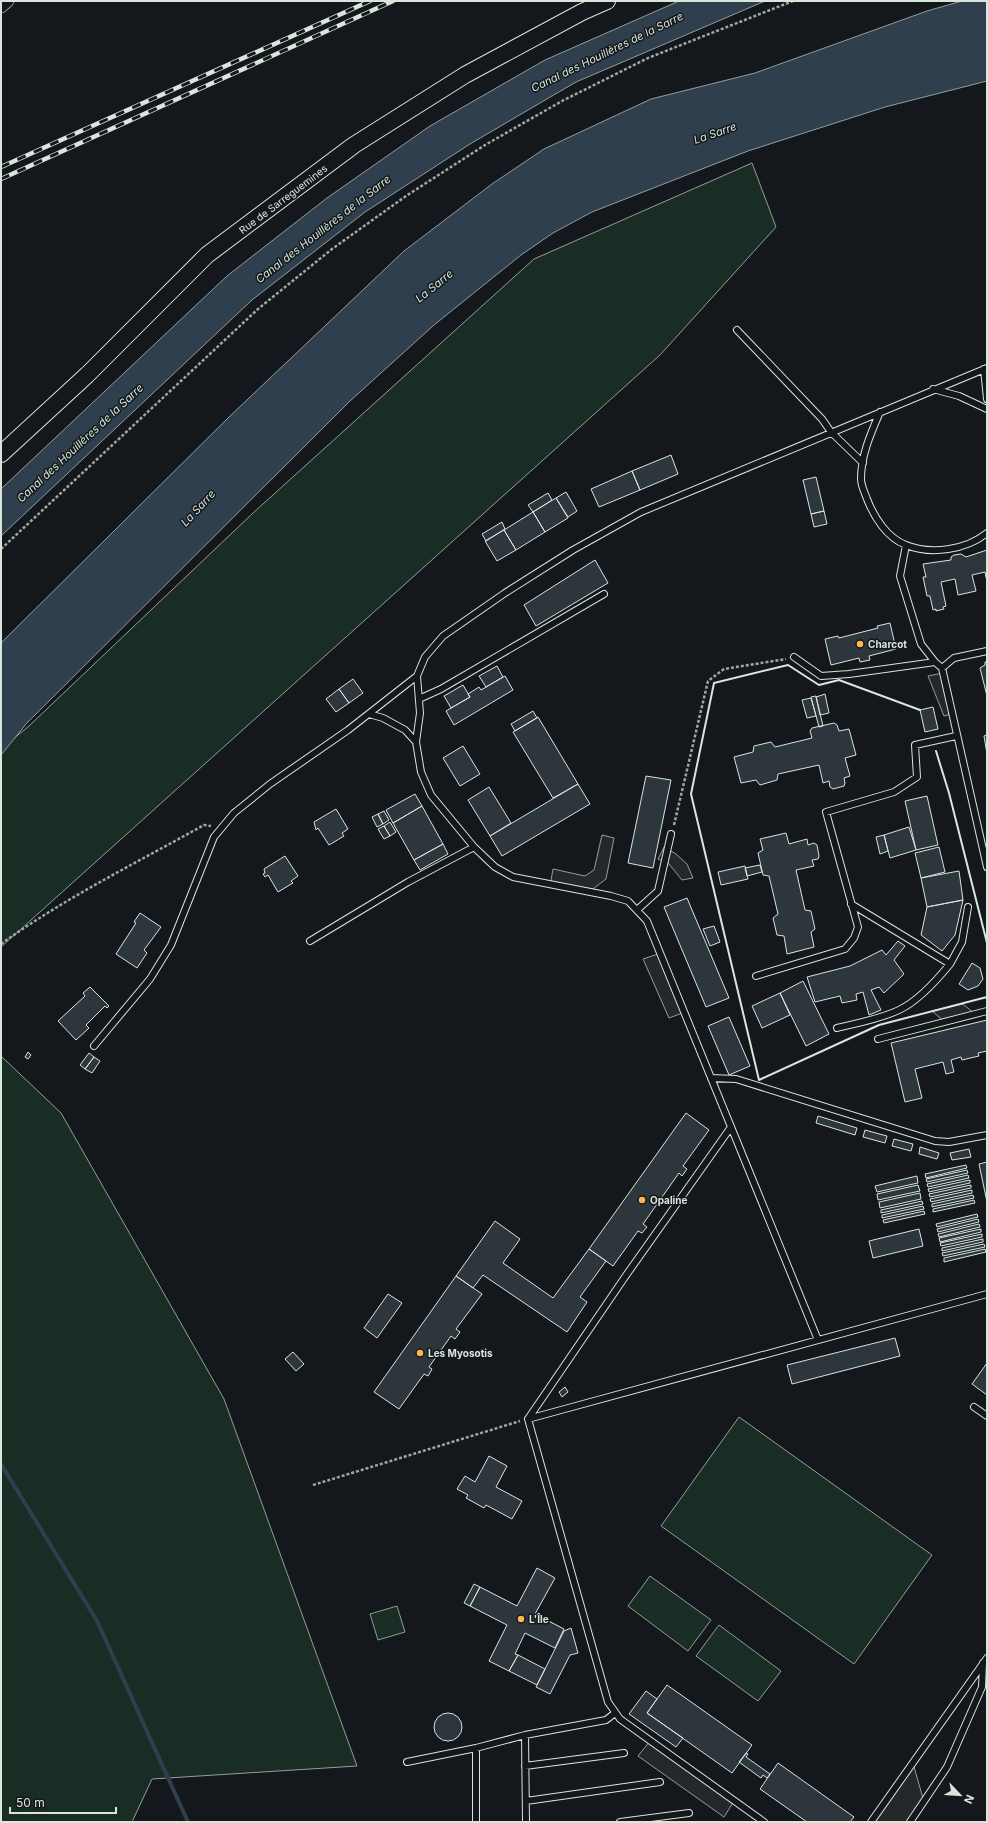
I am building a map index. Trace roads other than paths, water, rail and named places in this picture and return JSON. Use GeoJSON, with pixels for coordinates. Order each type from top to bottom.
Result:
{"type":"FeatureCollection","features":[{"type":"Feature","properties":{"kind":"street"},"geometry":{"type":"LineString","coordinates":[[1,6],[7,1]]}},
{"type":"Feature","properties":{"kind":"street","name":"Rue de Sarreguemines"},"geometry":{"type":"LineString","coordinates":[[1,454],[87,375],[207,255],[354,146],[452,84],[582,12],[607,1]]}},
{"type":"Feature","properties":{"kind":"lane"},"geometry":{"type":"LineString","coordinates":[[738,330],[822,419],[830,432],[863,463]]}},
{"type":"Feature","properties":{"kind":"lane"},"geometry":{"type":"LineString","coordinates":[[818,1340],[647,921],[628,901],[611,896],[513,877],[495,867],[474,847],[431,796],[421,772],[416,742],[420,712],[417,676],[425,657],[443,636],[504,593],[573,550],[641,512],[986,368],[987,399]]}},
{"type":"Feature","properties":{"kind":"lane"},"geometry":{"type":"LineString","coordinates":[[934,389],[958,396],[987,409]]}},
{"type":"Feature","properties":{"kind":"lane"},"geometry":{"type":"LineString","coordinates":[[880,412],[864,452],[861,480],[873,515],[890,535],[906,545],[928,549],[952,549],[977,542],[987,533]]}},
{"type":"Feature","properties":{"kind":"lane"},"geometry":{"type":"LineString","coordinates":[[906,545],[900,576],[921,644],[935,662],[942,668],[956,736],[987,867]]}},
{"type":"Feature","properties":{"kind":"lane"},"geometry":{"type":"LineString","coordinates":[[419,700],[441,689],[604,594]]}},
{"type":"Feature","properties":{"kind":"lane"},"geometry":{"type":"LineString","coordinates":[[942,668],[954,658],[987,651]]}},
{"type":"Feature","properties":{"kind":"lane"},"geometry":{"type":"LineString","coordinates":[[794,657],[821,676],[848,674],[935,662]]}},
{"type":"Feature","properties":{"kind":"lane"},"geometry":{"type":"LineString","coordinates":[[94,1046],[150,980],[171,945],[214,837],[234,813],[270,784],[369,714],[417,676]]}},
{"type":"Feature","properties":{"kind":"lane"},"geometry":{"type":"LineString","coordinates":[[369,714],[383,718],[405,730],[416,742]]}},
{"type":"Feature","properties":{"kind":"lane"},"geometry":{"type":"LineString","coordinates":[[756,976],[845,949],[854,938],[858,927],[826,812],[894,792],[918,777],[915,745],[956,736]]}},
{"type":"Feature","properties":{"kind":"lane"},"geometry":{"type":"LineString","coordinates":[[637,910],[658,891],[672,834]]}},
{"type":"Feature","properties":{"kind":"lane"},"geometry":{"type":"LineString","coordinates":[[310,941],[408,882],[474,847]]}},
{"type":"Feature","properties":{"kind":"lane"},"geometry":{"type":"LineString","coordinates":[[851,904],[950,964]]}},
{"type":"Feature","properties":{"kind":"lane"},"geometry":{"type":"LineString","coordinates":[[837,1028],[877,1018],[901,1009],[933,984],[950,964],[962,942],[968,907]]}},
{"type":"Feature","properties":{"kind":"lane"},"geometry":{"type":"LineString","coordinates":[[878,1039],[987,1011]]}},
{"type":"Feature","properties":{"kind":"lane"},"geometry":{"type":"LineString","coordinates":[[711,1078],[736,1079],[935,1141],[949,1142],[987,1135]]}},
{"type":"Feature","properties":{"kind":"lane"},"geometry":{"type":"LineString","coordinates":[[528,1419],[627,1274],[731,1127]]}},
{"type":"Feature","properties":{"kind":"lane"},"geometry":{"type":"LineString","coordinates":[[528,1419],[987,1294]]}},
{"type":"Feature","properties":{"kind":"lane"},"geometry":{"type":"LineString","coordinates":[[974,1407],[987,1416]]}},
{"type":"Feature","properties":{"kind":"lane"},"geometry":{"type":"LineString","coordinates":[[528,1419],[608,1702],[620,1719],[764,1822]]}},
{"type":"Feature","properties":{"kind":"lane"},"geometry":{"type":"LineString","coordinates":[[871,1822],[985,1661]]}},
{"type":"Feature","properties":{"kind":"lane"},"geometry":{"type":"LineString","coordinates":[[910,1822],[947,1767],[982,1687],[985,1661]]}},
{"type":"Feature","properties":{"kind":"lane"},"geometry":{"type":"LineString","coordinates":[[407,1762],[476,1748],[525,1735],[606,1720],[615,1713]]}},
{"type":"Feature","properties":{"kind":"lane"},"geometry":{"type":"LineString","coordinates":[[525,1735],[526,1822]]}},
{"type":"Feature","properties":{"kind":"lane"},"geometry":{"type":"LineString","coordinates":[[476,1748],[476,1822]]}},
{"type":"Feature","properties":{"kind":"lane"},"geometry":{"type":"LineString","coordinates":[[525,1766],[624,1753]]}},
{"type":"Feature","properties":{"kind":"lane"},"geometry":{"type":"LineString","coordinates":[[526,1801],[660,1782]]}},
{"type":"Feature","properties":{"kind":"lane"},"geometry":{"type":"LineString","coordinates":[[620,1822],[689,1813]]}},
{"type":"Feature","properties":{"kind":"water","name":"Canal des Houillères de la Sarre"},"geometry":{"type":"Polygon","coordinates":[[[679,1],[765,1],[576,82],[470,144],[365,212],[252,300],[1,536],[1,489],[227,276],[327,198],[430,126],[545,60],[679,1]]]}},
{"type":"Feature","properties":{"kind":"water","name":"La Sarre"},"geometry":{"type":"Polygon","coordinates":[[[962,1],[987,1],[987,81],[885,107],[748,151],[592,212],[553,233],[521,255],[434,325],[350,401],[27,723],[1,755],[1,643],[229,417],[404,251],[492,184],[544,149],[651,99],[755,73],[927,11],[962,1]]]}},
{"type":"Feature","properties":{"kind":"waterway"},"geometry":{"type":"LineString","coordinates":[[1,1464],[97,1621],[188,1822]]}},
{"type":"Feature","properties":{"kind":"railway"},"geometry":{"type":"LineString","coordinates":[[1,167],[370,1]]}},
{"type":"Feature","properties":{"kind":"railway"},"geometry":{"type":"LineString","coordinates":[[1,179],[393,1]]}},
{"type":"Feature","properties":{"kind":"place","name":"Charcot"},"geometry":{"type":"Point","coordinates":[860,644]}},
{"type":"Feature","properties":{"kind":"place","name":"Opaline"},"geometry":{"type":"Point","coordinates":[642,1200]}},
{"type":"Feature","properties":{"kind":"place","name":"Les Myosotis"},"geometry":{"type":"Point","coordinates":[420,1353]}},
{"type":"Feature","properties":{"kind":"place","name":"L'Île"},"geometry":{"type":"Point","coordinates":[521,1619]}}]}
